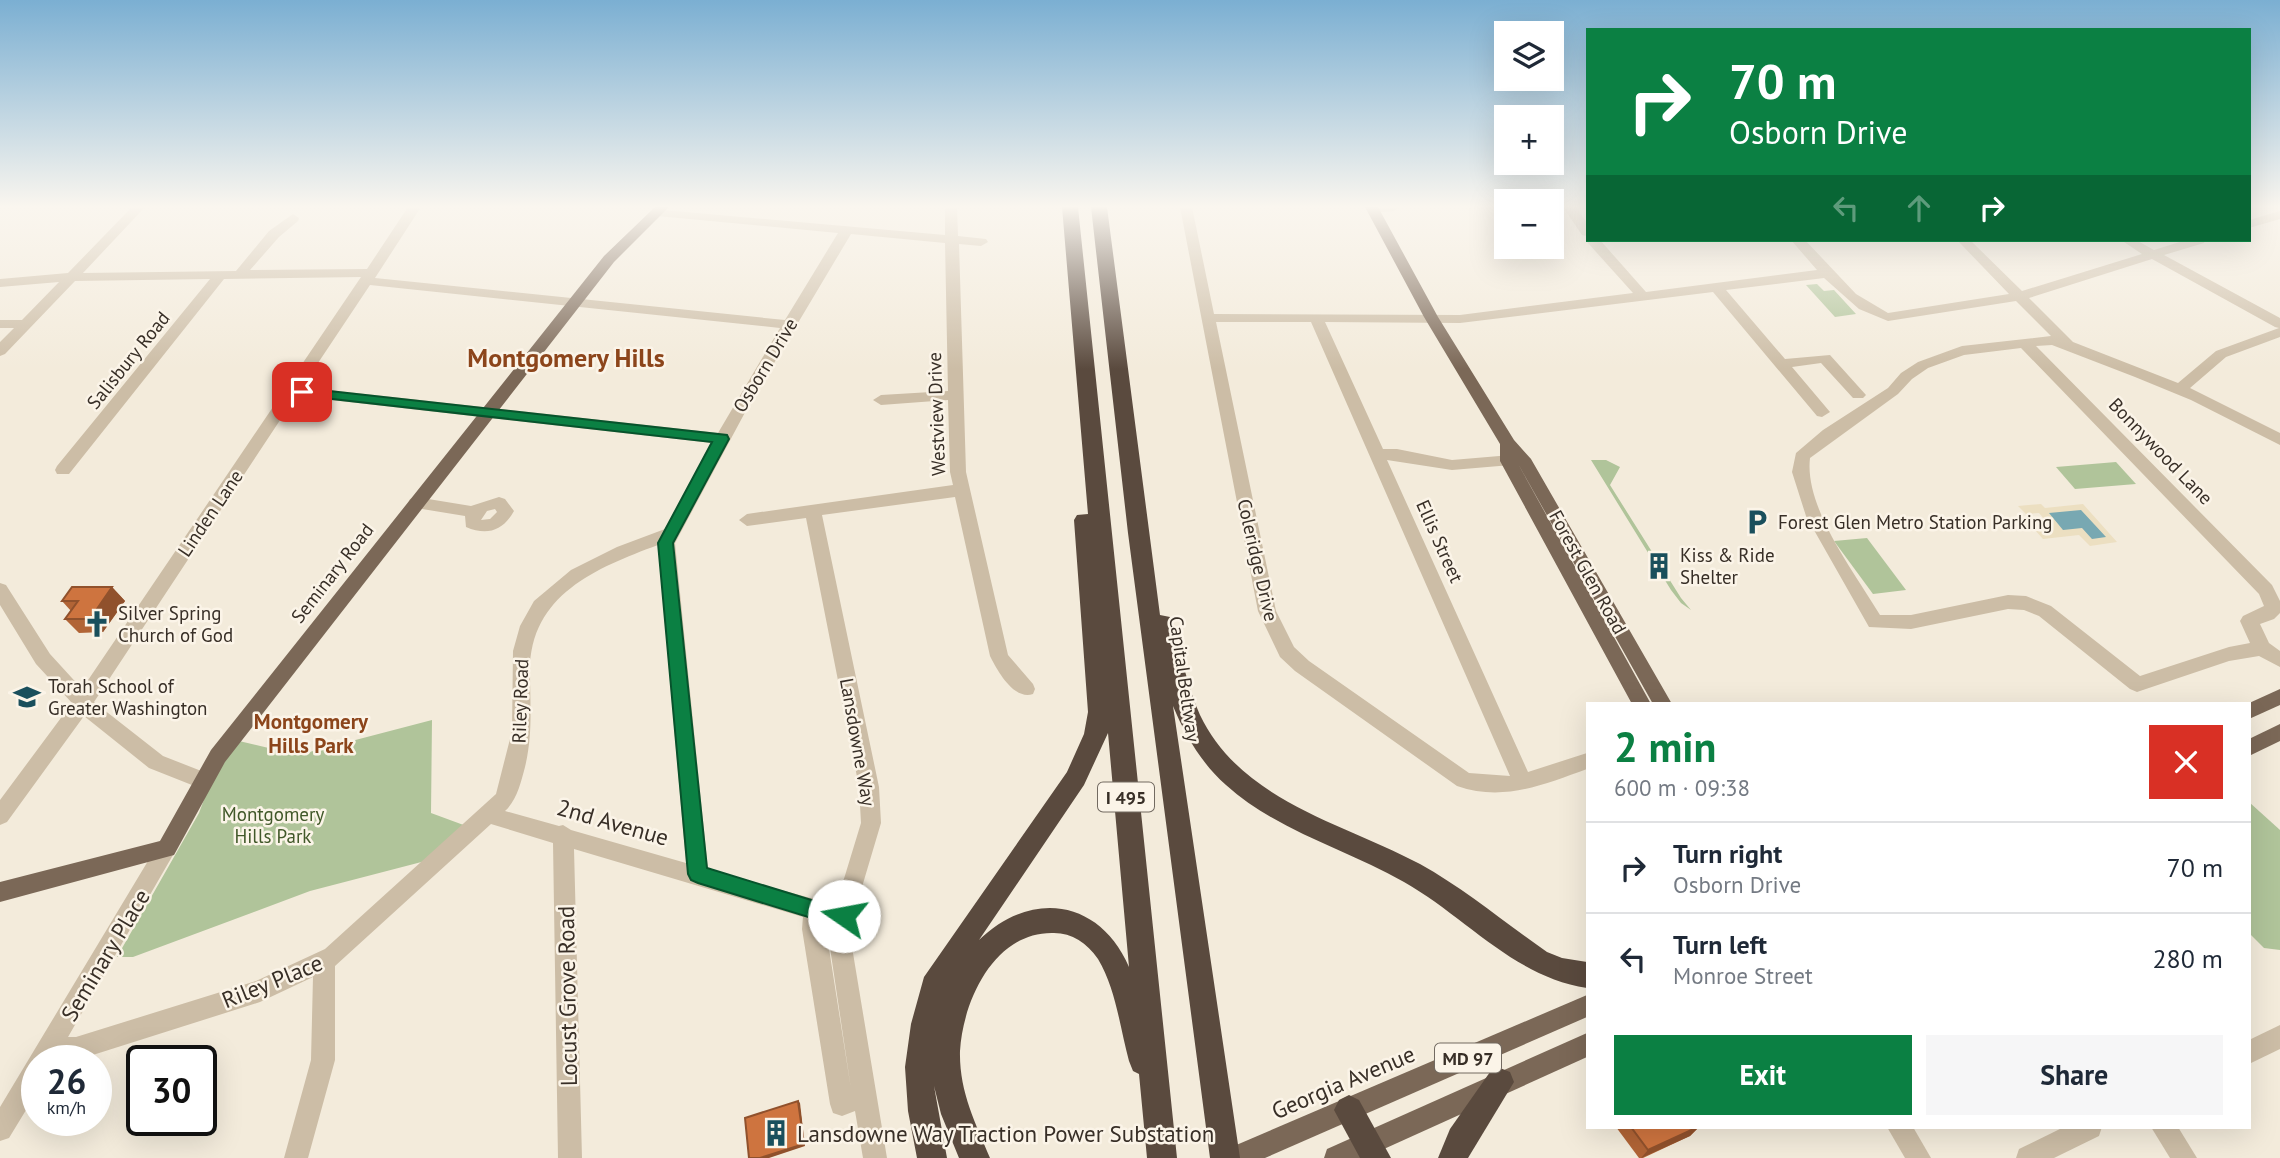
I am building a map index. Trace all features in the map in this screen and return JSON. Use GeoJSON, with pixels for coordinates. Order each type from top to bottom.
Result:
{"type":"FeatureCollection","features":[{"type":"Feature","properties":{"kind":"highway","name":"I 495"},"geometry":{"type":"LineString","coordinates":[[1075,261],[1094,478],[1163,1158]]}},
{"type":"Feature","properties":{"kind":"highway","name":"Capital Beltway"},"geometry":{"type":"LineString","coordinates":[[1106,261],[1138,533],[1225,1158]]}},
{"type":"Feature","properties":{"kind":"highway"},"geometry":{"type":"LineString","coordinates":[[932,1158],[918,1082],[919,1045],[925,1011],[938,977],[1076,778],[1096,734],[1100,712],[1082,492],[1094,478]]}},
{"type":"Feature","properties":{"kind":"highway"},"geometry":{"type":"LineString","coordinates":[[1138,533],[1183,698],[1193,724],[1226,770],[1279,810],[1412,873],[1538,961],[1560,971],[1586,975]]}},
{"type":"Feature","properties":{"kind":"highway"},"geometry":{"type":"LineString","coordinates":[[975,1158],[961,1132],[951,1100],[948,1037],[956,1003],[966,979],[994,940],[1035,920],[1075,923],[1093,934],[1107,949],[1117,969],[1159,1117]]}},
{"type":"Feature","properties":{"kind":"highway"},"geometry":{"type":"LineString","coordinates":[[1453,1158],[1460,1139],[1500,1083]]}},
{"type":"Feature","properties":{"kind":"highway"},"geometry":{"type":"LineString","coordinates":[[1349,1110],[1373,1150]]}},
{"type":"Feature","properties":{"kind":"main road","name":"Seminary Road"},"geometry":{"type":"LineString","coordinates":[[167,848],[202,780],[608,261]]}},
{"type":"Feature","properties":{"kind":"main road","name":"Forest Glen Road"},"geometry":{"type":"LineString","coordinates":[[1400,261],[1431,317],[1662,702]]}},
{"type":"Feature","properties":{"kind":"main road","name":"Forest Glen Road"},"geometry":{"type":"LineString","coordinates":[[1513,455],[1641,702]]}},
{"type":"Feature","properties":{"kind":"main road"},"geometry":{"type":"LineString","coordinates":[[2251,710],[2280,697]]}},
{"type":"Feature","properties":{"kind":"main road"},"geometry":{"type":"LineString","coordinates":[[2251,747],[2280,732]]}},
{"type":"Feature","properties":{"kind":"main road"},"geometry":{"type":"LineString","coordinates":[[0,892],[167,848]]}},
{"type":"Feature","properties":{"kind":"main road","name":"Georgia Avenue"},"geometry":{"type":"LineString","coordinates":[[1236,1158],[1586,1006]]}},
{"type":"Feature","properties":{"kind":"main road","name":"MD 97"},"geometry":{"type":"LineString","coordinates":[[1336,1158],[1373,1150],[1500,1083],[1586,1045]]}},
{"type":"Feature","properties":{"kind":"street"},"geometry":{"type":"LineString","coordinates":[[0,351],[86,261]]}},
{"type":"Feature","properties":{"kind":"street"},"geometry":{"type":"LineString","coordinates":[[241,273],[251,261]]}},
{"type":"Feature","properties":{"kind":"street","name":"Linden Lane"},"geometry":{"type":"LineString","coordinates":[[0,816],[84,701],[379,261]]}},
{"type":"Feature","properties":{"kind":"street","name":"Osborn Drive"},"geometry":{"type":"LineString","coordinates":[[698,874],[666,543],[722,439],[827,261]]}},
{"type":"Feature","properties":{"kind":"street","name":"Westview Drive"},"geometry":{"type":"LineString","coordinates":[[952,261],[961,490],[999,656],[1026,689]]}},
{"type":"Feature","properties":{"kind":"street","name":"Coleridge Drive"},"geometry":{"type":"LineString","coordinates":[[1197,261],[1266,611],[1274,632],[1287,652],[1302,666],[1464,780],[1483,787],[1523,783],[1586,761]]}},
{"type":"Feature","properties":{"kind":"street"},"geometry":{"type":"LineString","coordinates":[[1612,261],[1642,295]]}},
{"type":"Feature","properties":{"kind":"street"},"geometry":{"type":"LineString","coordinates":[[1818,261],[1872,313],[1888,317],[2020,296],[2131,261]]}},
{"type":"Feature","properties":{"kind":"street"},"geometry":{"type":"LineString","coordinates":[[1984,261],[2069,346]]}},
{"type":"Feature","properties":{"kind":"street"},"geometry":{"type":"LineString","coordinates":[[2166,261],[2280,324]]}},
{"type":"Feature","properties":{"kind":"street"},"geometry":{"type":"LineString","coordinates":[[1208,318],[1431,317],[1460,320],[1828,272]]}},
{"type":"Feature","properties":{"kind":"street"},"geometry":{"type":"LineString","coordinates":[[0,283],[70,277],[241,273],[369,277],[575,303],[788,325]]}},
{"type":"Feature","properties":{"kind":"street","name":"Salisbury Road"},"geometry":{"type":"LineString","coordinates":[[63,470],[221,274]]}},
{"type":"Feature","properties":{"kind":"street"},"geometry":{"type":"LineString","coordinates":[[1714,285],[1822,412]]}},
{"type":"Feature","properties":{"kind":"street","name":"Ellis Street"},"geometry":{"type":"LineString","coordinates":[[1316,317],[1523,783]]}},
{"type":"Feature","properties":{"kind":"street"},"geometry":{"type":"LineString","coordinates":[[0,324],[26,324]]}},
{"type":"Feature","properties":{"kind":"street"},"geometry":{"type":"LineString","coordinates":[[2181,388],[2221,355],[2280,332]]}},
{"type":"Feature","properties":{"kind":"street"},"geometry":{"type":"LineString","coordinates":[[2280,440],[2181,388],[2069,346],[2028,346],[1972,349],[1939,358],[1903,379],[1893,391],[1815,444],[1802,456],[1800,465],[1810,506],[1825,540],[1875,622],[1911,622],[2008,602],[2026,603],[2045,611],[2137,684],[2229,654],[2262,648],[2280,660]]}},
{"type":"Feature","properties":{"kind":"street","name":"Bonnywood Lane"},"geometry":{"type":"LineString","coordinates":[[2028,346],[2266,590],[2274,608],[2268,614],[2249,621],[2262,648]]}},
{"type":"Feature","properties":{"kind":"street"},"geometry":{"type":"LineString","coordinates":[[1781,363],[1825,358],[1858,394]]}},
{"type":"Feature","properties":{"kind":"street"},"geometry":{"type":"LineString","coordinates":[[292,391],[722,439]]}},
{"type":"Feature","properties":{"kind":"street"},"geometry":{"type":"LineString","coordinates":[[881,400],[956,395]]}},
{"type":"Feature","properties":{"kind":"street"},"geometry":{"type":"LineString","coordinates":[[1379,455],[1397,454],[1452,465],[1513,455]]}},
{"type":"Feature","properties":{"kind":"street"},"geometry":{"type":"LineString","coordinates":[[747,520],[961,490]]}},
{"type":"Feature","properties":{"kind":"street"},"geometry":{"type":"LineString","coordinates":[[416,503],[474,512]]}},
{"type":"Feature","properties":{"kind":"street","name":"Lansdowne Way"},"geometry":{"type":"LineString","coordinates":[[813,512],[869,787],[871,824],[844,916],[840,941],[875,1158]]}},
{"type":"Feature","properties":{"kind":"street","name":"Riley Road"},"geometry":{"type":"LineString","coordinates":[[489,814],[505,799],[513,775],[522,731],[522,650],[533,616],[551,594],[582,570],[669,534]]}},
{"type":"Feature","properties":{"kind":"street"},"geometry":{"type":"LineString","coordinates":[[0,590],[43,659],[104,724],[156,762],[202,780]]}},
{"type":"Feature","properties":{"kind":"street","name":"2nd Avenue"},"geometry":{"type":"LineString","coordinates":[[489,814],[815,911],[844,916]]}},
{"type":"Feature","properties":{"kind":"street","name":"Riley Place"},"geometry":{"type":"LineString","coordinates":[[89,1045],[260,990],[334,956],[489,814]]}},
{"type":"Feature","properties":{"kind":"street","name":"Locust Grove Road"},"geometry":{"type":"LineString","coordinates":[[563,834],[570,1158]]}},
{"type":"Feature","properties":{"kind":"street","name":"Seminary Place"},"geometry":{"type":"LineString","coordinates":[[52,1045],[167,848]]}},
{"type":"Feature","properties":{"kind":"street"},"geometry":{"type":"LineString","coordinates":[[815,911],[813,929],[842,1104],[865,1096]]}},
{"type":"Feature","properties":{"kind":"street"},"geometry":{"type":"LineString","coordinates":[[296,1158],[323,1060],[324,961]]}},
{"type":"Feature","properties":{"kind":"street"},"geometry":{"type":"LineString","coordinates":[[2251,1051],[2280,1037]]}},
{"type":"Feature","properties":{"kind":"street","name":"Seminary Place"},"geometry":{"type":"LineString","coordinates":[[0,1129],[21,1095]]}},
{"type":"Feature","properties":{"kind":"street"},"geometry":{"type":"LineString","coordinates":[[1900,1129],[1919,1158]]}},
{"type":"Feature","properties":{"kind":"street"},"geometry":{"type":"LineString","coordinates":[[2028,1158],[2086,1129]]}},
{"type":"Feature","properties":{"kind":"street"},"geometry":{"type":"LineString","coordinates":[[2164,1129],[2185,1158]]}},
{"type":"Feature","properties":{"kind":"green space"},"geometry":{"type":"Polygon","coordinates":[[[1817,284],[1824,291],[1834,290],[1856,314],[1835,317],[1806,285],[1817,284]]]}},
{"type":"Feature","properties":{"kind":"green space"},"geometry":{"type":"Polygon","coordinates":[[[1591,460],[1606,460],[1620,467],[1610,485],[1691,610],[1681,603],[1671,590],[1591,460]]]}},
{"type":"Feature","properties":{"kind":"green space"},"geometry":{"type":"Polygon","coordinates":[[[2116,462],[2136,484],[2075,489],[2056,467],[2116,462]]]}},
{"type":"Feature","properties":{"kind":"green space"},"geometry":{"type":"Polygon","coordinates":[[[1867,538],[1906,590],[1873,594],[1834,541],[1867,538]]]}},
{"type":"Feature","properties":{"kind":"green space","name":"Montgomery Hills Park"},"geometry":{"type":"Polygon","coordinates":[[[432,720],[431,813],[469,827],[433,859],[310,891],[133,957],[117,957],[199,813],[211,781],[239,741],[298,755],[432,720]]]}},
{"type":"Feature","properties":{"kind":"green space"},"geometry":{"type":"Polygon","coordinates":[[[2251,804],[2280,830],[2280,950],[2264,948],[2251,935],[2251,804]]]}},
{"type":"Feature","properties":{"kind":"shaded area"},"geometry":{"type":"Polygon","coordinates":[[[2041,504],[2045,508],[2083,504],[2117,542],[2090,546],[2079,535],[2043,539],[2034,529],[2051,527],[2039,513],[2026,514],[2018,506],[2041,504]]]}},
{"type":"Feature","properties":{"kind":"water"},"geometry":{"type":"Polygon","coordinates":[[[2081,510],[2106,537],[2092,539],[2082,528],[2063,530],[2049,513],[2081,510]]]}},
{"type":"Feature","properties":{"kind":"building"},"geometry":{"type":"Polygon","coordinates":[[[72,587],[112,587],[90,619],[65,619],[78,601],[62,601],[72,587]]]}},
{"type":"Feature","properties":{"kind":"building","name":"Lansdowne Way Traction Power Substation"},"geometry":{"type":"Polygon","coordinates":[[[798,1101],[804,1144],[760,1158],[749,1158],[745,1118],[798,1101]]]}},
{"type":"Feature","properties":{"kind":"building"},"geometry":{"type":"Polygon","coordinates":[[[1632,1129],[1694,1129],[1648,1150],[1632,1129]]]}},
{"type":"Feature","properties":{"kind":"place","name":"Forest Glen Metro Station Parking"},"geometry":{"type":"Point","coordinates":[1757,522]}},
{"type":"Feature","properties":{"kind":"place","name":"Kiss & Ride Shelter"},"geometry":{"type":"Point","coordinates":[1659,566]}},
{"type":"Feature","properties":{"kind":"place","name":"Silver Spring Church of God"},"geometry":{"type":"Point","coordinates":[97,624]}},
{"type":"Feature","properties":{"kind":"place","name":"Torah School of Greater Washington"},"geometry":{"type":"Point","coordinates":[27,697]}},
{"type":"Feature","properties":{"kind":"place","name":"Lansdowne Way Traction Power Substation"},"geometry":{"type":"Point","coordinates":[776,1133]}},
{"type":"Feature","properties":{"kind":"district","name":"Montgomery Hills"},"geometry":{"type":"Point","coordinates":[566,357]}},
{"type":"Feature","properties":{"kind":"district","name":"Montgomery Hills Park"},"geometry":{"type":"Point","coordinates":[311,733]}},
{"type":"Feature","properties":{"kind":"route"},"geometry":{"type":"LineString","coordinates":[[302,392],[722,439],[666,543],[698,874],[831,915],[844,916]]}}]}
